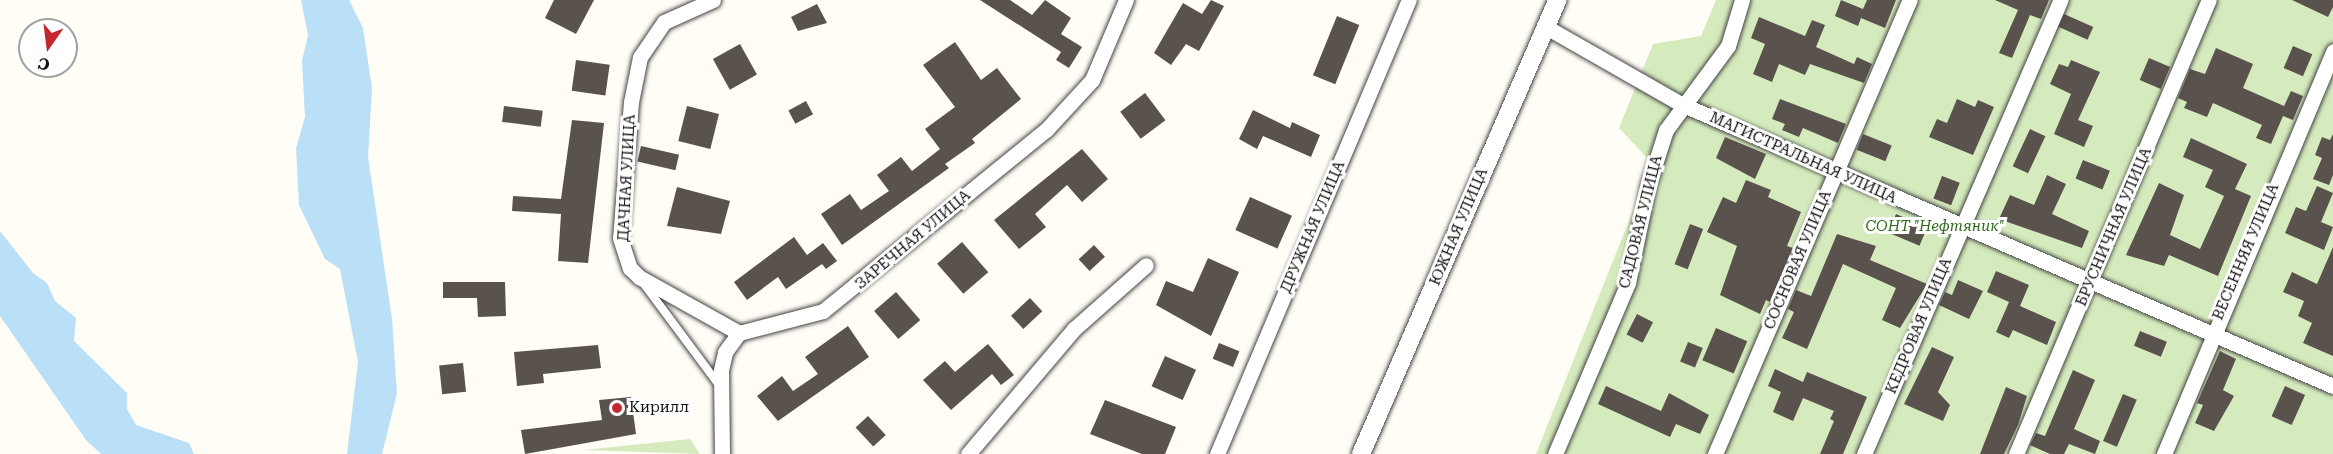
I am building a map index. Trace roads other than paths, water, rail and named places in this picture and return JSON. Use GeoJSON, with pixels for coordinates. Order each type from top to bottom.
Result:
{"type":"FeatureCollection","features":[{"type":"Feature","properties":{"kind":"street","name":"ДАЧНАЯ УЛИЦА"},"geometry":{"type":"LineString","coordinates":[[639,277],[630,268],[620,238],[636,71],[654,31],[674,15],[712,0]]}},
{"type":"Feature","properties":{"kind":"street","name":"ЗАРЕЧНАЯ УЛИЦА"},"geometry":{"type":"LineString","coordinates":[[739,333],[803,320],[832,305],[1054,122],[1092,80],[1126,0]]}},
{"type":"Feature","properties":{"kind":"street","name":"ДРУЖНАЯ УЛИЦА"},"geometry":{"type":"LineString","coordinates":[[1217,454],[1409,0]]}},
{"type":"Feature","properties":{"kind":"street","name":"ЮЖНАЯ УЛИЦА"},"geometry":{"type":"LineString","coordinates":[[1361,454],[1557,0]]}},
{"type":"Feature","properties":{"kind":"street","name":"САДОВАЯ УЛИЦА"},"geometry":{"type":"LineString","coordinates":[[1555,454],[1628,283],[1648,186],[1665,130],[1681,104],[1728,46],[1742,0]]}},
{"type":"Feature","properties":{"kind":"street","name":"СОСНОВАЯ УЛИЦА"},"geometry":{"type":"LineString","coordinates":[[1715,454],[1910,0]]}},
{"type":"Feature","properties":{"kind":"street","name":"КЕДРОВАЯ УЛИЦА"},"geometry":{"type":"LineString","coordinates":[[1864,454],[2060,0]]}},
{"type":"Feature","properties":{"kind":"street","name":"БРУСНИЧНАЯ УЛИЦА"},"geometry":{"type":"LineString","coordinates":[[2016,454],[2091,283],[2209,0]]}},
{"type":"Feature","properties":{"kind":"street","name":"МАГИСТРАЛЬНАЯ УЛИЦА"},"geometry":{"type":"LineString","coordinates":[[1546,27],[1681,104],[1961,228],[2333,386]]}},
{"type":"Feature","properties":{"kind":"street","name":"ВЕСЕННЯЯ УЛИЦА"},"geometry":{"type":"LineString","coordinates":[[2164,454],[2211,333],[2333,51]]}},
{"type":"Feature","properties":{"kind":"street"},"geometry":{"type":"LineString","coordinates":[[968,454],[1074,329],[1146,265]]}},
{"type":"Feature","properties":{"kind":"street"},"geometry":{"type":"LineString","coordinates":[[639,277],[739,333],[725,352],[720,387],[722,454]]}},
{"type":"Feature","properties":{"kind":"lane"},"geometry":{"type":"LineString","coordinates":[[639,277],[720,387]]}},
{"type":"Feature","properties":{"kind":"water"},"geometry":{"type":"Polygon","coordinates":[[[301,0],[349,0],[363,28],[372,88],[368,157],[392,319],[397,393],[382,454],[347,454],[358,362],[340,269],[325,259],[299,205],[296,148],[305,117],[302,61],[308,35],[301,0]]]}},
{"type":"Feature","properties":{"kind":"water"},"geometry":{"type":"Polygon","coordinates":[[[0,231],[33,273],[47,283],[55,301],[76,318],[74,341],[127,393],[127,409],[136,425],[189,443],[194,454],[101,454],[86,440],[0,316],[0,231]]]}},
{"type":"Feature","properties":{"kind":"place","name":"Кирилл"},"geometry":{"type":"Point","coordinates":[617,408]}},
{"type":"Feature","properties":{"kind":"park label","name":"СОНТ \"Нефтяник\""},"geometry":{"type":"Point","coordinates":[1935,227]}}]}
